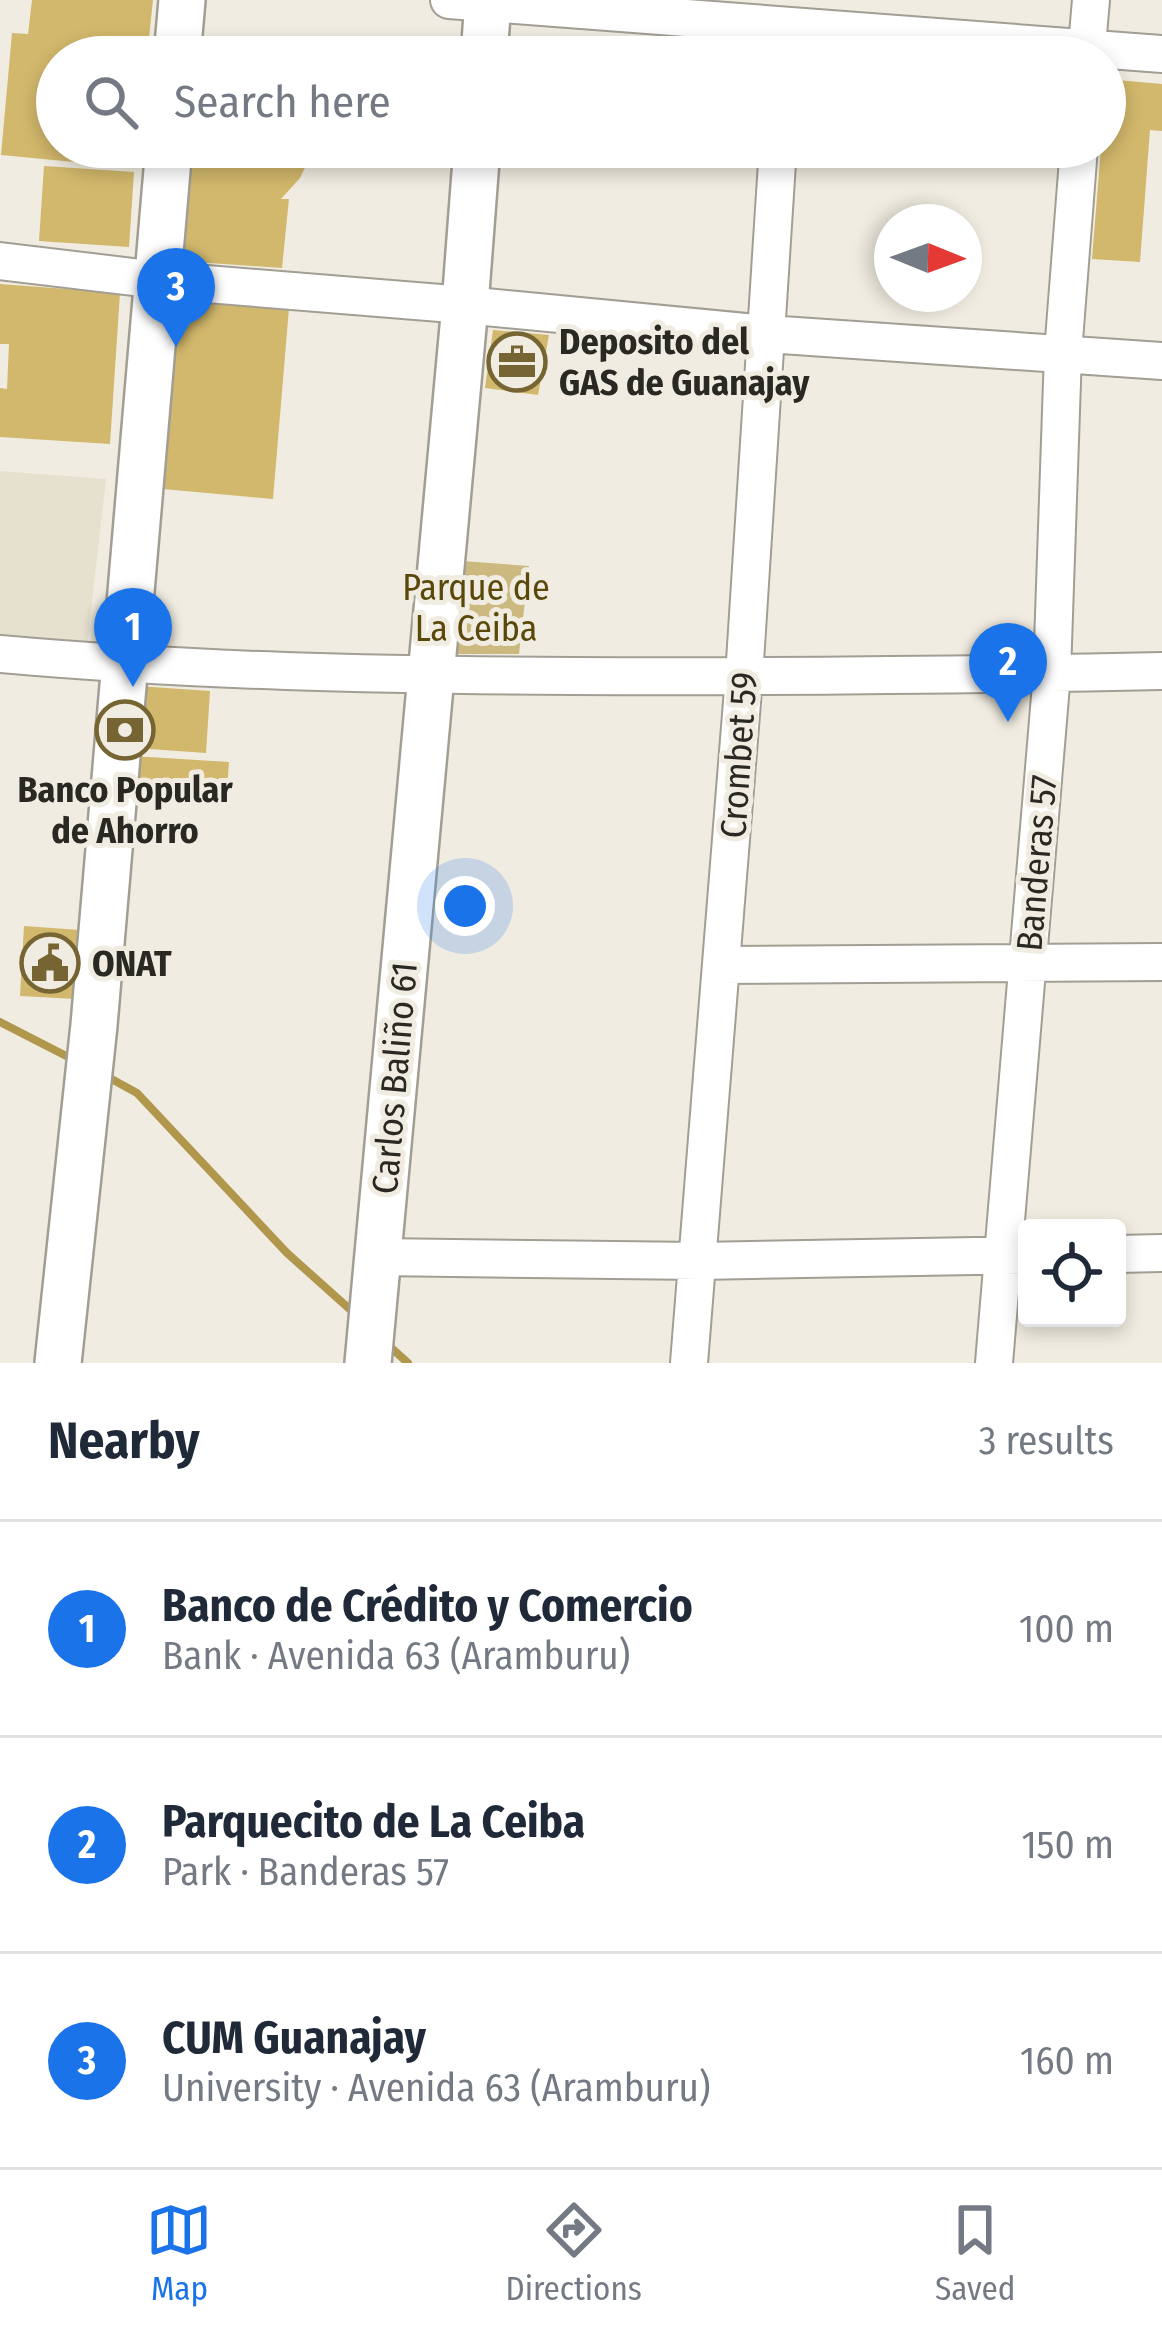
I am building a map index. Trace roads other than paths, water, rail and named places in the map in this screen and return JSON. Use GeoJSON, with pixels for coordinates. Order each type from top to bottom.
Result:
{"type":"FeatureCollection","features":[{"type":"Feature","properties":{"kind":"main road"},"geometry":{"type":"LineString","coordinates":[[179,36],[182,0]]}},
{"type":"Feature","properties":{"kind":"main road"},"geometry":{"type":"LineString","coordinates":[[475,1],[481,36]]}},
{"type":"Feature","properties":{"kind":"main road"},"geometry":{"type":"LineString","coordinates":[[58,1363],[94,1024],[167,168]]}},
{"type":"Feature","properties":{"kind":"main road","name":"Carlos Baliño 61"},"geometry":{"type":"LineString","coordinates":[[369,1361],[475,168]]}},
{"type":"Feature","properties":{"kind":"street"},"geometry":{"type":"LineString","coordinates":[[1088,36],[1091,0]]}},
{"type":"Feature","properties":{"kind":"street"},"geometry":{"type":"LineString","coordinates":[[475,1],[878,36]]}},
{"type":"Feature","properties":{"kind":"street"},"geometry":{"type":"LineString","coordinates":[[1126,54],[1162,54]]}},
{"type":"Feature","properties":{"kind":"street","name":"Crombet 59"},"geometry":{"type":"LineString","coordinates":[[689,1363],[744,676],[777,168]]}},
{"type":"Feature","properties":{"kind":"street","name":"Banderas 57"},"geometry":{"type":"LineString","coordinates":[[994,1363],[1016,1255],[1028,962],[1052,673],[1063,353],[1077,168]]}},
{"type":"Feature","properties":{"kind":"street"},"geometry":{"type":"LineString","coordinates":[[0,262],[767,334],[1162,362]]}},
{"type":"Feature","properties":{"kind":"street"},"geometry":{"type":"LineString","coordinates":[[0,654],[124,665],[431,675],[1162,670]]}},
{"type":"Feature","properties":{"kind":"street"},"geometry":{"type":"LineString","coordinates":[[722,965],[1162,962]]}},
{"type":"Feature","properties":{"kind":"street"},"geometry":{"type":"LineString","coordinates":[[1126,1254],[1162,1253]]}},
{"type":"Feature","properties":{"kind":"street"},"geometry":{"type":"LineString","coordinates":[[375,1277],[699,1262],[1016,1255]]}},
{"type":"Feature","properties":{"kind":"waterway"},"geometry":{"type":"LineString","coordinates":[[0,1022],[76,1061]]}},
{"type":"Feature","properties":{"kind":"waterway"},"geometry":{"type":"LineString","coordinates":[[106,1076],[137,1093],[287,1253],[354,1313]]}},
{"type":"Feature","properties":{"kind":"waterway"},"geometry":{"type":"LineString","coordinates":[[387,1344],[408,1363]]}},
{"type":"Feature","properties":{"kind":"place","name":"CUM Guanajay"},"geometry":{"type":"Point","coordinates":[176,347]}},
{"type":"Feature","properties":{"kind":"place","name":"Deposito del GAS de Guanajay"},"geometry":{"type":"Point","coordinates":[517,362]}},
{"type":"Feature","properties":{"kind":"place","name":"Banco de Crédito y Comercio"},"geometry":{"type":"Point","coordinates":[133,687]}},
{"type":"Feature","properties":{"kind":"place","name":"Parquecito de La Ceiba"},"geometry":{"type":"Point","coordinates":[1008,722]}},
{"type":"Feature","properties":{"kind":"place","name":"Banco Popular de Ahorro"},"geometry":{"type":"Point","coordinates":[125,730]}},
{"type":"Feature","properties":{"kind":"place","name":"ONAT"},"geometry":{"type":"Point","coordinates":[50,963]}},
{"type":"Feature","properties":{"kind":"park label","name":"Parque de La Ceiba"},"geometry":{"type":"Point","coordinates":[476,608]}}]}
